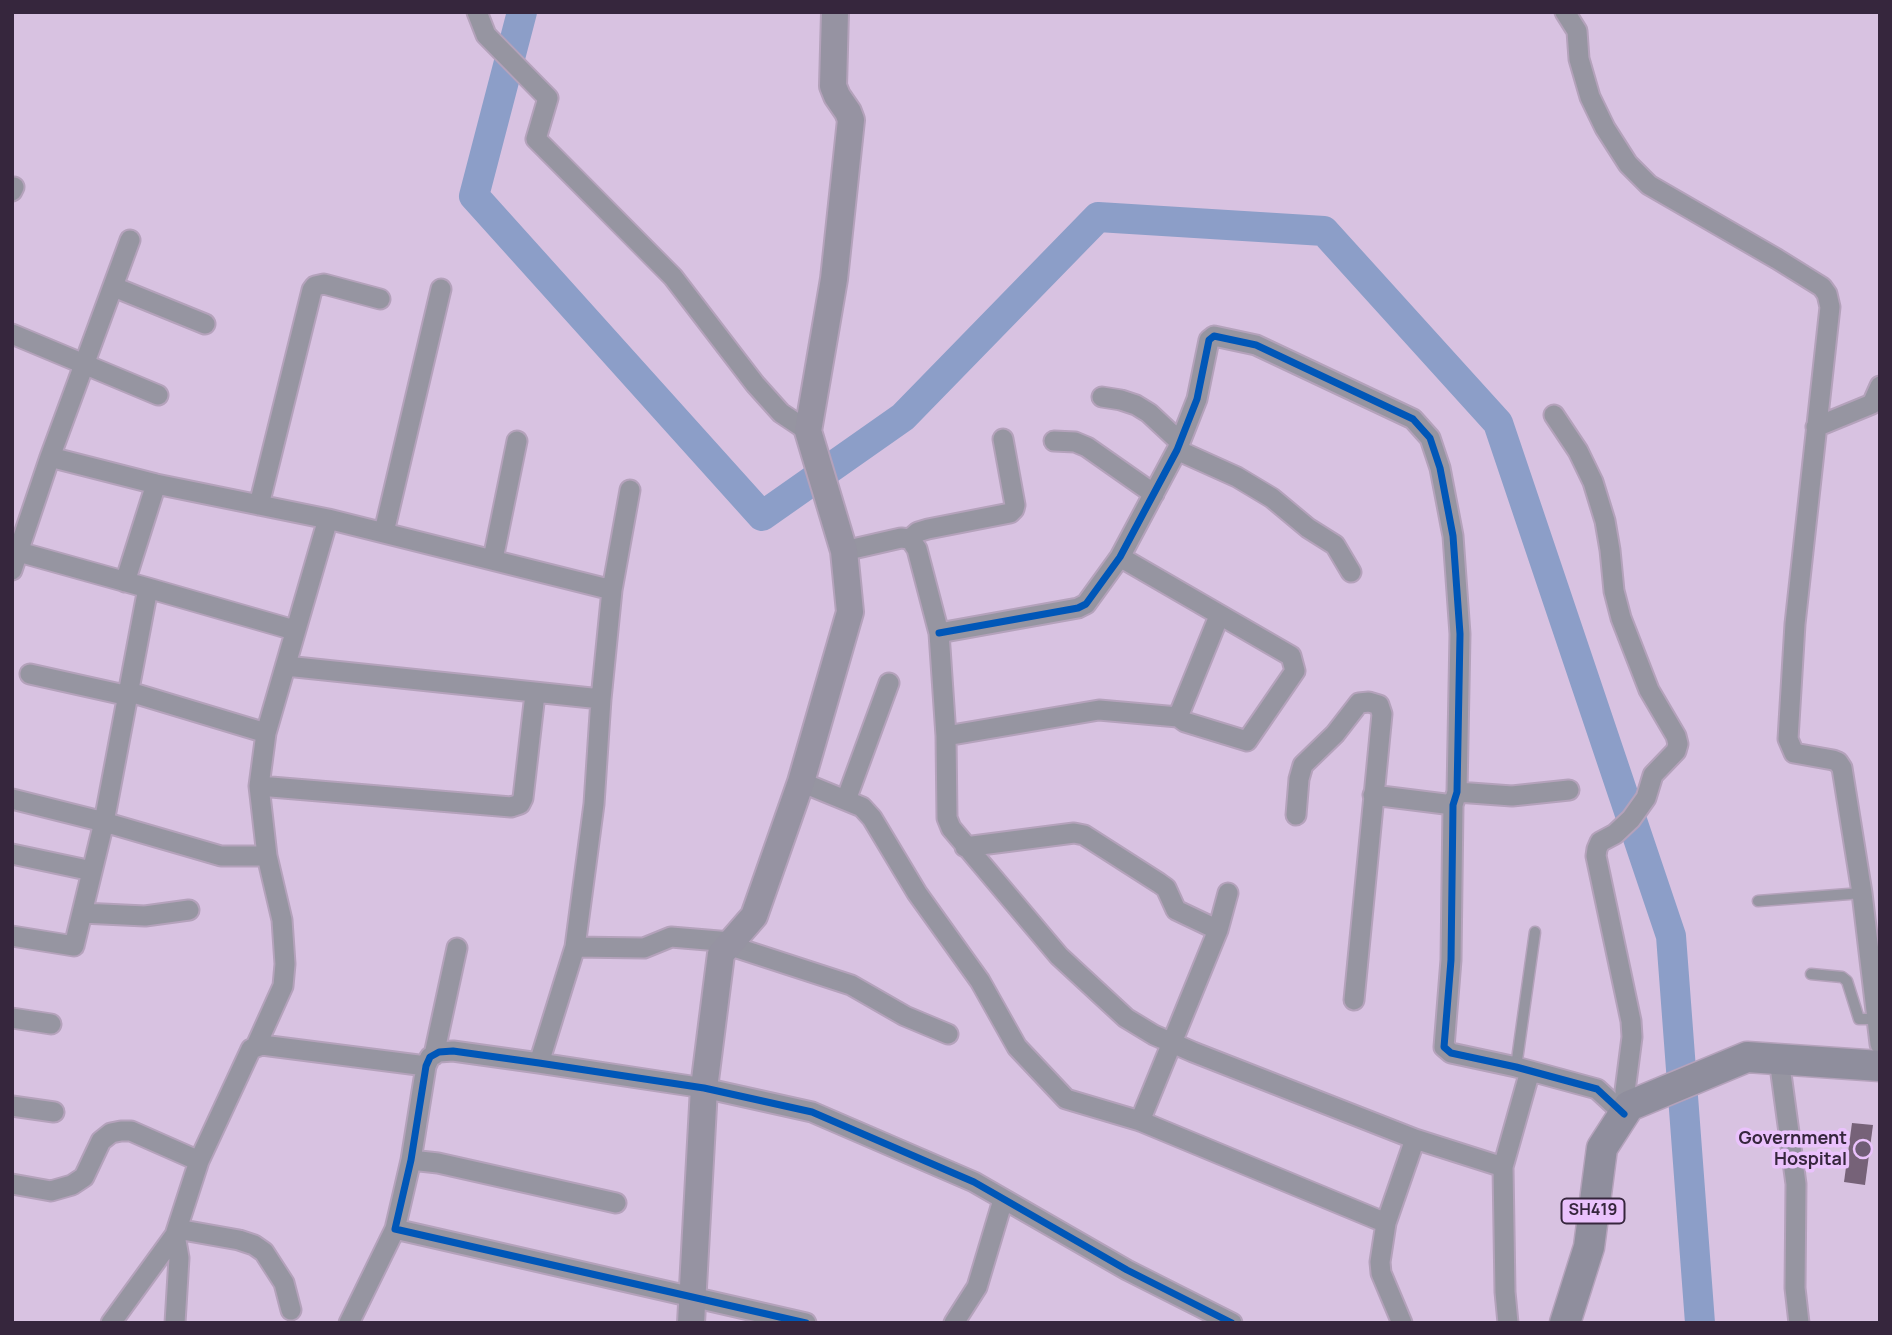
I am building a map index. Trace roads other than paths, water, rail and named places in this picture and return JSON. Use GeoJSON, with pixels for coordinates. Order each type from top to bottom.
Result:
{"type":"FeatureCollection","features":[{"type":"Feature","properties":{"kind":"main road"},"geometry":{"type":"LineString","coordinates":[[1628,1109],[1747,1057],[1880,1066]]}},
{"type":"Feature","properties":{"kind":"main road","name":"SH419"},"geometry":{"type":"LineString","coordinates":[[1565,1323],[1589,1247],[1602,1148],[1628,1109]]}},
{"type":"Feature","properties":{"kind":"street"},"geometry":{"type":"LineString","coordinates":[[477,12],[486,35],[548,98],[536,139],[673,277],[755,384],[781,413],[808,432]]}},
{"type":"Feature","properties":{"kind":"street"},"geometry":{"type":"LineString","coordinates":[[692,1310],[704,1088],[721,954],[754,916],[801,782],[850,612],[841,543],[808,432],[834,279],[851,120],[833,86],[835,12]]}},
{"type":"Feature","properties":{"kind":"street"},"geometry":{"type":"LineString","coordinates":[[1565,12],[1577,31],[1579,59],[1590,97],[1605,128],[1628,164],[1649,185],[1777,259],[1822,287],[1827,294],[1830,307],[1795,624],[1788,739],[1794,753],[1833,760],[1842,768],[1862,893],[1880,1044]]}},
{"type":"Feature","properties":{"kind":"street"},"geometry":{"type":"LineString","coordinates":[[130,240],[50,457],[16,561],[125,582],[294,630]]}},
{"type":"Feature","properties":{"kind":"street"},"geometry":{"type":"LineString","coordinates":[[259,505],[312,290],[315,286],[324,284],[380,299]]}},
{"type":"Feature","properties":{"kind":"street"},"geometry":{"type":"LineString","coordinates":[[114,287],[205,324]]}},
{"type":"Feature","properties":{"kind":"street"},"geometry":{"type":"LineString","coordinates":[[384,532],[440,289]]}},
{"type":"Feature","properties":{"kind":"street"},"geometry":{"type":"LineString","coordinates":[[12,334],[158,395]]}},
{"type":"Feature","properties":{"kind":"street"},"geometry":{"type":"LineString","coordinates":[[939,633],[1078,608],[1086,604],[1120,557],[1178,446],[1197,399],[1209,340],[1214,336],[1256,345],[1413,419],[1430,438],[1440,468],[1453,536],[1460,634],[1451,960],[1444,1046],[1451,1053],[1597,1089],[1628,1109]]}},
{"type":"Feature","properties":{"kind":"street"},"geometry":{"type":"LineString","coordinates":[[1816,427],[1872,404],[1880,386]]}},
{"type":"Feature","properties":{"kind":"street"},"geometry":{"type":"LineString","coordinates":[[1102,397],[1136,405],[1149,413],[1178,446],[1272,498],[1308,528],[1335,545],[1351,572]]}},
{"type":"Feature","properties":{"kind":"street"},"geometry":{"type":"LineString","coordinates":[[1553,415],[1578,451],[1593,482],[1611,550],[1614,591],[1621,618],[1649,690],[1678,744],[1676,751],[1653,775],[1646,797],[1631,819],[1625,827],[1600,842],[1596,856],[1631,1021],[1632,1037],[1625,1091],[1628,1109]]}},
{"type":"Feature","properties":{"kind":"street"},"geometry":{"type":"LineString","coordinates":[[841,543],[910,539],[918,532],[928,529],[1010,513],[1015,505],[1003,439]]}},
{"type":"Feature","properties":{"kind":"street"},"geometry":{"type":"LineString","coordinates":[[493,559],[517,441]]}},
{"type":"Feature","properties":{"kind":"street"},"geometry":{"type":"LineString","coordinates":[[1054,441],[1075,442],[1087,447],[1154,494]]}},
{"type":"Feature","properties":{"kind":"street"},"geometry":{"type":"LineString","coordinates":[[50,457],[156,484],[384,532],[612,590]]}},
{"type":"Feature","properties":{"kind":"street"},"geometry":{"type":"LineString","coordinates":[[125,582],[156,484]]}},
{"type":"Feature","properties":{"kind":"street"},"geometry":{"type":"LineString","coordinates":[[539,1063],[575,947],[594,804],[612,590],[630,490]]}},
{"type":"Feature","properties":{"kind":"street"},"geometry":{"type":"LineString","coordinates":[[111,1323],[176,1232],[198,1161],[283,986],[285,964],[282,920],[267,856],[259,786],[266,733],[328,519]]}},
{"type":"Feature","properties":{"kind":"street"},"geometry":{"type":"LineString","coordinates":[[910,539],[917,549],[939,633],[946,736],[947,818],[965,848],[1059,956],[1126,1018],[1154,1035],[1415,1139],[1503,1167]]}},
{"type":"Feature","properties":{"kind":"street"},"geometry":{"type":"LineString","coordinates":[[946,736],[1099,710],[1178,717],[1185,722],[1247,741],[1295,671],[1291,656],[1120,557]]}},
{"type":"Feature","properties":{"kind":"street"},"geometry":{"type":"LineString","coordinates":[[12,936],[74,946],[104,822],[148,588]]}},
{"type":"Feature","properties":{"kind":"street"},"geometry":{"type":"LineString","coordinates":[[1178,717],[1219,616]]}},
{"type":"Feature","properties":{"kind":"street"},"geometry":{"type":"LineString","coordinates":[[286,666],[601,699]]}},
{"type":"Feature","properties":{"kind":"street"},"geometry":{"type":"LineString","coordinates":[[30,674],[129,694],[266,733]]}},
{"type":"Feature","properties":{"kind":"street"},"geometry":{"type":"LineString","coordinates":[[846,800],[889,683]]}},
{"type":"Feature","properties":{"kind":"street"},"geometry":{"type":"LineString","coordinates":[[259,786],[512,807],[520,804],[523,799],[535,694]]}},
{"type":"Feature","properties":{"kind":"street"},"geometry":{"type":"LineString","coordinates":[[1296,815],[1303,765],[1335,734],[1355,706],[1363,701],[1379,705],[1381,714],[1354,1000]]}},
{"type":"Feature","properties":{"kind":"street"},"geometry":{"type":"LineString","coordinates":[[801,782],[862,807],[881,830],[918,893],[980,981],[1017,1047],[1066,1099],[1140,1121],[1386,1223]]}},
{"type":"Feature","properties":{"kind":"street"},"geometry":{"type":"LineString","coordinates":[[1373,795],[1455,798],[1569,790]]}},
{"type":"Feature","properties":{"kind":"street"},"geometry":{"type":"LineString","coordinates":[[12,799],[221,856],[267,856]]}},
{"type":"Feature","properties":{"kind":"street"},"geometry":{"type":"LineString","coordinates":[[965,848],[1074,833],[1084,835],[1166,888],[1177,910],[1218,930]]}},
{"type":"Feature","properties":{"kind":"street"},"geometry":{"type":"LineString","coordinates":[[12,854],[92,871]]}},
{"type":"Feature","properties":{"kind":"street"},"geometry":{"type":"LineString","coordinates":[[1140,1121],[1218,930],[1228,893]]}},
{"type":"Feature","properties":{"kind":"street"},"geometry":{"type":"LineString","coordinates":[[82,913],[145,916],[189,910]]}},
{"type":"Feature","properties":{"kind":"street"},"geometry":{"type":"LineString","coordinates":[[575,947],[644,948],[671,936],[730,944],[851,985],[905,1016],[948,1034]]}},
{"type":"Feature","properties":{"kind":"street"},"geometry":{"type":"LineString","coordinates":[[349,1323],[395,1229],[430,1060],[457,948]]}},
{"type":"Feature","properties":{"kind":"street"},"geometry":{"type":"LineString","coordinates":[[12,1018],[51,1024]]}},
{"type":"Feature","properties":{"kind":"street"},"geometry":{"type":"LineString","coordinates":[[256,1046],[430,1060],[453,1051],[704,1088],[812,1112],[974,1182],[1127,1270],[1232,1323]]}},
{"type":"Feature","properties":{"kind":"street"},"geometry":{"type":"LineString","coordinates":[[1779,1059],[1796,1184],[1795,1288],[1799,1323]]}},
{"type":"Feature","properties":{"kind":"street"},"geometry":{"type":"LineString","coordinates":[[1507,1323],[1503,1167],[1523,1069]]}},
{"type":"Feature","properties":{"kind":"street"},"geometry":{"type":"LineString","coordinates":[[12,1106],[54,1112]]}},
{"type":"Feature","properties":{"kind":"street"},"geometry":{"type":"LineString","coordinates":[[12,1184],[51,1191],[72,1185],[83,1177],[101,1142],[111,1133],[121,1130],[198,1161]]}},
{"type":"Feature","properties":{"kind":"street"},"geometry":{"type":"LineString","coordinates":[[1402,1323],[1381,1273],[1380,1262],[1386,1223],[1415,1139]]}},
{"type":"Feature","properties":{"kind":"street"},"geometry":{"type":"LineString","coordinates":[[411,1160],[438,1163],[616,1203]]}},
{"type":"Feature","properties":{"kind":"street"},"geometry":{"type":"LineString","coordinates":[[954,1323],[980,1280],[989,1241],[1003,1200]]}},
{"type":"Feature","properties":{"kind":"street"},"geometry":{"type":"LineString","coordinates":[[395,1229],[692,1310],[806,1323]]}},
{"type":"Feature","properties":{"kind":"street"},"geometry":{"type":"LineString","coordinates":[[176,1232],[239,1240],[254,1245],[264,1252],[284,1283],[291,1310]]}},
{"type":"Feature","properties":{"kind":"street"},"geometry":{"type":"LineString","coordinates":[[175,1323],[179,1258],[176,1232]]}},
{"type":"Feature","properties":{"kind":"lane"},"geometry":{"type":"LineString","coordinates":[[1758,901],[1862,893]]}},
{"type":"Feature","properties":{"kind":"lane"},"geometry":{"type":"LineString","coordinates":[[1523,1069],[1535,932]]}},
{"type":"Feature","properties":{"kind":"lane"},"geometry":{"type":"LineString","coordinates":[[1811,974],[1842,977],[1847,981],[1859,1018],[1877,1019]]}},
{"type":"Feature","properties":{"kind":"waterway"},"geometry":{"type":"LineString","coordinates":[[522,12],[474,196],[762,516],[903,417],[1098,217],[1324,231],[1498,423],[1671,936],[1700,1323]]}},
{"type":"Feature","properties":{"kind":"place","name":"Government Hospital"},"geometry":{"type":"Point","coordinates":[1863,1149]}}]}
